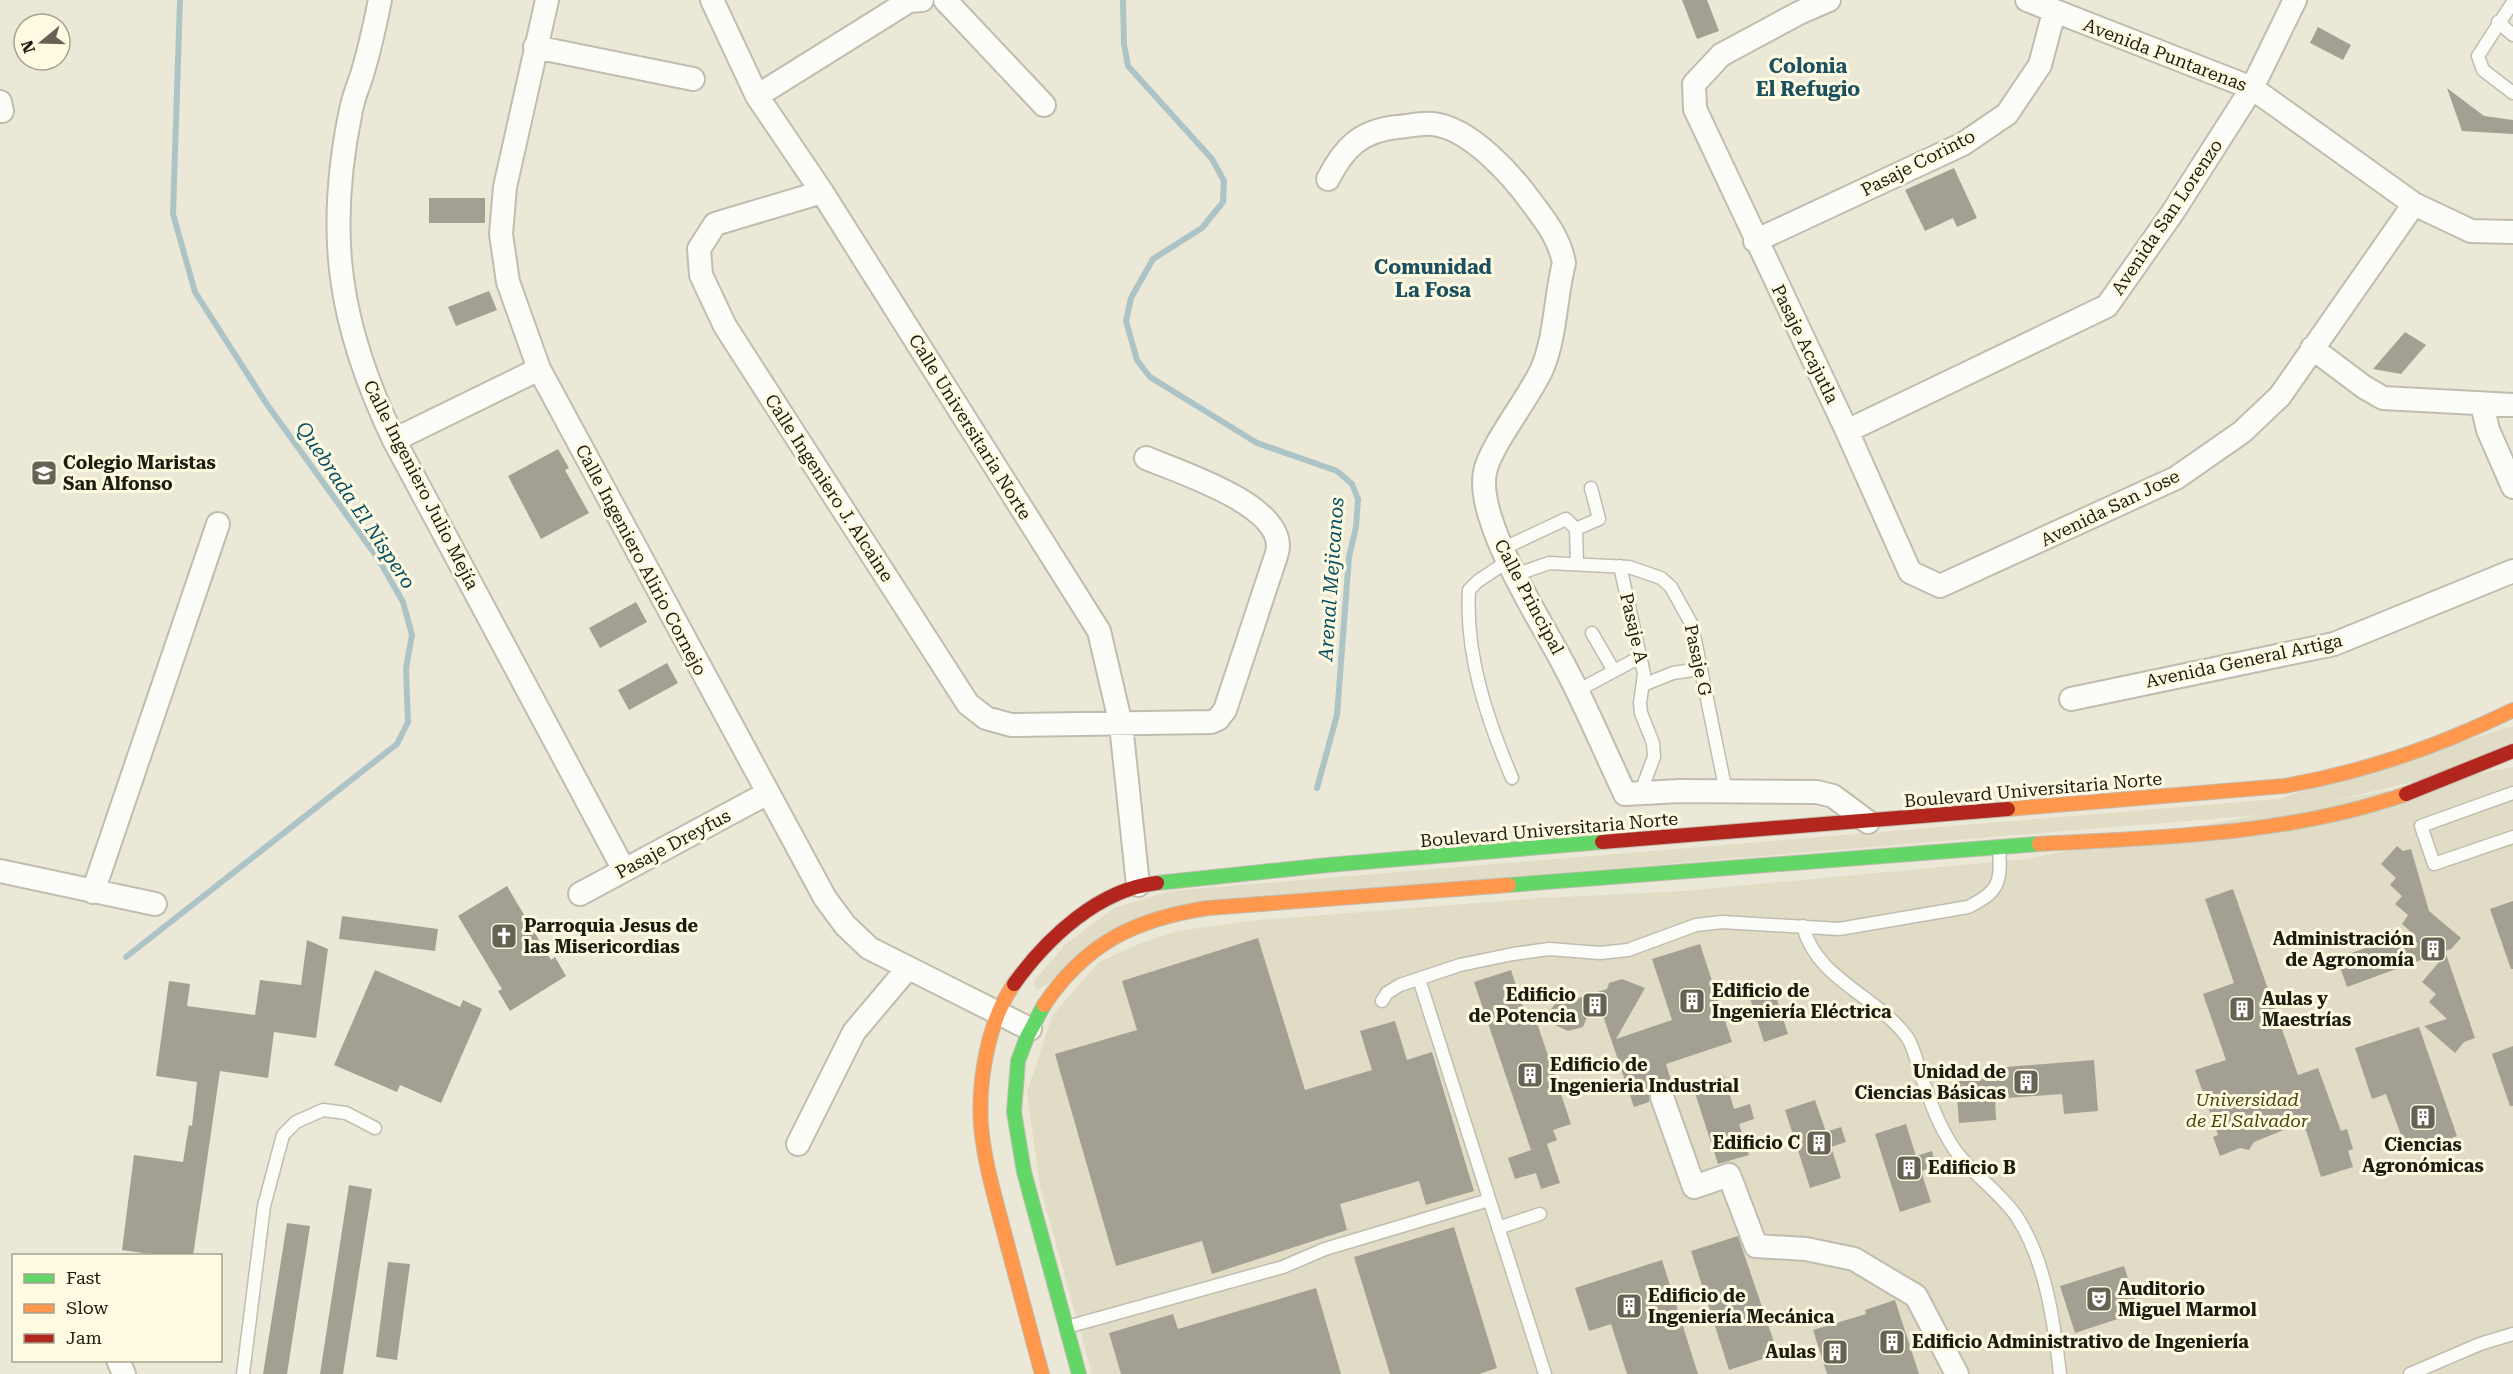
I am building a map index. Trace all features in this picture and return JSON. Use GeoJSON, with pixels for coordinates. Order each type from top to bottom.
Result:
{"type":"FeatureCollection","features":[{"type":"Feature","properties":{"kind":"main road","name":"Boulevard Universitaria Norte"},"geometry":{"type":"LineString","coordinates":[[1042,1374],[988,1172],[981,1125],[981,1097],[987,1054],[998,1015],[1011,988],[1029,963],[1059,933],[1093,907],[1138,885],[1339,864],[2192,795],[2301,783],[2399,758],[2466,732],[2513,710]]}},
{"type":"Feature","properties":{"kind":"main road"},"geometry":{"type":"LineString","coordinates":[[1080,1374],[1025,1170],[1016,1127],[1015,1078],[1030,1029],[1054,991],[1082,958],[1121,931],[1158,916],[1208,908],[1701,872],[1999,845],[2212,833],[2316,819],[2370,806],[2463,773],[2513,751]]}},
{"type":"Feature","properties":{"kind":"street","name":"Calle Ingeniero Julio Mejía"},"geometry":{"type":"LineString","coordinates":[[380,0],[351,107],[340,168],[338,202],[343,292],[352,335],[367,382],[394,440],[624,870]]}},
{"type":"Feature","properties":{"kind":"street","name":"Calle Ingeniero Alirio Cornejo"},"geometry":{"type":"LineString","coordinates":[[547,0],[505,187],[501,234],[508,282],[539,369],[766,794],[825,898],[845,925],[869,948],[998,1015],[1030,1029]]}},
{"type":"Feature","properties":{"kind":"street","name":"Calle Universitaria Norte"},"geometry":{"type":"LineString","coordinates":[[712,0],[758,96],[822,192],[1099,631],[1121,725],[1138,885]]}},
{"type":"Feature","properties":{"kind":"street"},"geometry":{"type":"LineString","coordinates":[[758,96],[909,1],[922,0]]}},
{"type":"Feature","properties":{"kind":"street"},"geometry":{"type":"LineString","coordinates":[[945,0],[1044,105]]}},
{"type":"Feature","properties":{"kind":"street","name":"Pasaje Acajutla"},"geometry":{"type":"LineString","coordinates":[[1829,0],[1799,13],[1721,56],[1694,84],[1695,109],[1755,241],[1847,431],[1910,572],[1940,586]]}},
{"type":"Feature","properties":{"kind":"street","name":"Avenida Puntarenas"},"geometry":{"type":"LineString","coordinates":[[2027,0],[2252,88],[2414,204],[2471,231],[2513,232]]}},
{"type":"Feature","properties":{"kind":"street","name":"Avenida San Lorenzo"},"geometry":{"type":"LineString","coordinates":[[1847,431],[2107,306],[2174,212],[2252,88],[2295,0]]}},
{"type":"Feature","properties":{"kind":"street","name":"Pasaje Corinto"},"geometry":{"type":"LineString","coordinates":[[1755,241],[1963,144],[2007,114],[2040,65],[2054,12]]}},
{"type":"Feature","properties":{"kind":"street"},"geometry":{"type":"LineString","coordinates":[[535,47],[693,79]]}},
{"type":"Feature","properties":{"kind":"street","name":"Calle Principal"},"geometry":{"type":"LineString","coordinates":[[1328,179],[1341,154],[1355,141],[1388,128],[1436,124],[1462,135],[1482,149],[1516,180],[1548,224],[1562,253],[1564,263],[1549,349],[1542,369],[1485,472],[1489,514],[1508,562],[1576,691],[1625,794],[1640,794]]}},
{"type":"Feature","properties":{"kind":"street","name":"Calle Ingeniero J. Alcaine"},"geometry":{"type":"LineString","coordinates":[[822,192],[716,224],[699,249],[701,275],[725,326],[968,704],[986,718],[1011,725],[1211,722],[1218,719],[1225,710],[1278,546],[1275,534],[1263,517],[1243,501],[1146,458]]}},
{"type":"Feature","properties":{"kind":"street","name":"Avenida San Jose"},"geometry":{"type":"LineString","coordinates":[[1940,586],[1999,561],[2176,478],[2242,432],[2272,403],[2414,204]]}},
{"type":"Feature","properties":{"kind":"street"},"geometry":{"type":"LineString","coordinates":[[2313,348],[2364,387],[2384,398],[2513,405]]}},
{"type":"Feature","properties":{"kind":"street"},"geometry":{"type":"LineString","coordinates":[[394,440],[539,369]]}},
{"type":"Feature","properties":{"kind":"street"},"geometry":{"type":"LineString","coordinates":[[2482,404],[2488,430],[2513,487]]}},
{"type":"Feature","properties":{"kind":"street"},"geometry":{"type":"LineString","coordinates":[[93,892],[218,524]]}},
{"type":"Feature","properties":{"kind":"street","name":"Avenida General Artiga"},"geometry":{"type":"LineString","coordinates":[[2071,699],[2334,644],[2513,572]]}},
{"type":"Feature","properties":{"kind":"street"},"geometry":{"type":"LineString","coordinates":[[1640,794],[1817,792],[1833,796],[1868,822]]}},
{"type":"Feature","properties":{"kind":"street","name":"Pasaje Dreyfus"},"geometry":{"type":"LineString","coordinates":[[580,894],[766,794]]}},
{"type":"Feature","properties":{"kind":"street"},"geometry":{"type":"LineString","coordinates":[[0,871],[155,904]]}},
{"type":"Feature","properties":{"kind":"street"},"geometry":{"type":"LineString","coordinates":[[798,1144],[854,1032],[908,968]]}},
{"type":"Feature","properties":{"kind":"street"},"geometry":{"type":"LineString","coordinates":[[1662,1097],[1694,1187],[1729,1175],[1756,1246],[1806,1249],[1854,1259],[1916,1296],[1957,1374]]}},
{"type":"Feature","properties":{"kind":"lane"},"geometry":{"type":"LineString","coordinates":[[2513,2],[2479,50],[2478,62],[2490,77],[2513,93]]}},
{"type":"Feature","properties":{"kind":"lane"},"geometry":{"type":"LineString","coordinates":[[2498,22],[2513,35]]}},
{"type":"Feature","properties":{"kind":"lane"},"geometry":{"type":"LineString","coordinates":[[1576,529],[1599,519],[1591,488]]}},
{"type":"Feature","properties":{"kind":"lane"},"geometry":{"type":"LineString","coordinates":[[1512,778],[1490,726],[1467,619],[1469,590],[1566,519],[1576,529],[1577,564]]}},
{"type":"Feature","properties":{"kind":"lane","name":"Pasaje G"},"geometry":{"type":"LineString","coordinates":[[1508,562],[1620,566],[1661,578],[1671,587],[1692,625],[1699,669],[1726,792]]}},
{"type":"Feature","properties":{"kind":"lane","name":"Pasaje A"},"geometry":{"type":"LineString","coordinates":[[1620,566],[1644,674],[1640,703],[1653,743],[1654,757],[1640,794]]}},
{"type":"Feature","properties":{"kind":"lane"},"geometry":{"type":"LineString","coordinates":[[1592,633],[1614,671]]}},
{"type":"Feature","properties":{"kind":"lane"},"geometry":{"type":"LineString","coordinates":[[1576,691],[1641,657]]}},
{"type":"Feature","properties":{"kind":"lane"},"geometry":{"type":"LineString","coordinates":[[1642,685],[1673,673],[1699,669]]}},
{"type":"Feature","properties":{"kind":"lane"},"geometry":{"type":"LineString","coordinates":[[2513,793],[2421,826],[2434,864],[2513,837]]}},
{"type":"Feature","properties":{"kind":"lane"},"geometry":{"type":"LineString","coordinates":[[1382,1001],[1387,993],[1400,985],[1460,965],[1514,954],[1549,949],[1600,953],[1628,950],[1705,924],[1748,921],[1839,929],[1968,907],[1985,899],[1997,887],[2000,872],[1999,845]]}},
{"type":"Feature","properties":{"kind":"lane"},"geometry":{"type":"LineString","coordinates":[[1803,926],[1808,945],[1822,964],[1887,1017],[1907,1038],[1933,1110],[1955,1150],[2016,1216],[2032,1246],[2050,1306],[2060,1374]]}},
{"type":"Feature","properties":{"kind":"lane"},"geometry":{"type":"LineString","coordinates":[[1419,979],[1545,1374]]}},
{"type":"Feature","properties":{"kind":"lane"},"geometry":{"type":"LineString","coordinates":[[243,1374],[264,1206],[283,1135],[296,1122],[322,1110],[346,1113],[375,1128]]}},
{"type":"Feature","properties":{"kind":"lane"},"geometry":{"type":"LineString","coordinates":[[1067,1327],[1283,1267],[1325,1249],[1489,1200]]}},
{"type":"Feature","properties":{"kind":"lane"},"geometry":{"type":"LineString","coordinates":[[1498,1228],[1540,1214]]}},
{"type":"Feature","properties":{"kind":"lane"},"geometry":{"type":"LineString","coordinates":[[2410,1374],[2480,1344],[2513,1334]]}},
{"type":"Feature","properties":{"kind":"green space"},"geometry":{"type":"Polygon","coordinates":[[[2513,726],[2513,742],[2424,779],[2283,813],[1183,904],[1037,990],[1033,982],[1066,944],[1114,908],[1171,891],[2278,799],[2513,726]]]}},
{"type":"Feature","properties":{"kind":"green space","name":"Universidad de El Salvador"},"geometry":{"type":"Polygon","coordinates":[[[2513,767],[2513,1374],[1092,1374],[1040,1186],[1027,1093],[1052,1016],[1099,962],[1139,944],[1177,931],[1260,920],[1541,898],[1685,891],[2026,859],[2513,767]]]}},
{"type":"Feature","properties":{"kind":"building"},"geometry":{"type":"Polygon","coordinates":[[[1682,0],[1707,0],[1719,31],[1697,39],[1682,0]]]}},
{"type":"Feature","properties":{"kind":"building"},"geometry":{"type":"Polygon","coordinates":[[[2318,27],[2351,45],[2343,60],[2310,43],[2318,27]]]}},
{"type":"Feature","properties":{"kind":"building"},"geometry":{"type":"Polygon","coordinates":[[[2447,88],[2484,116],[2513,120],[2513,134],[2462,131],[2447,88]]]}},
{"type":"Feature","properties":{"kind":"building"},"geometry":{"type":"Polygon","coordinates":[[[1954,168],[1977,218],[1957,227],[1953,218],[1925,231],[1905,190],[1954,168]]]}},
{"type":"Feature","properties":{"kind":"building"},"geometry":{"type":"Polygon","coordinates":[[[429,198],[485,198],[485,223],[429,223],[429,198]]]}},
{"type":"Feature","properties":{"kind":"building"},"geometry":{"type":"Polygon","coordinates":[[[489,291],[497,310],[456,326],[448,307],[489,291]]]}},
{"type":"Feature","properties":{"kind":"building"},"geometry":{"type":"Polygon","coordinates":[[[2405,332],[2426,345],[2401,374],[2373,369],[2405,332]]]}},
{"type":"Feature","properties":{"kind":"building"},"geometry":{"type":"Polygon","coordinates":[[[558,449],[569,468],[565,470],[589,513],[541,539],[508,476],[558,449]]]}},
{"type":"Feature","properties":{"kind":"building"},"geometry":{"type":"Polygon","coordinates":[[[636,602],[647,622],[600,648],[589,628],[636,602]]]}},
{"type":"Feature","properties":{"kind":"building"},"geometry":{"type":"Polygon","coordinates":[[[667,663],[678,683],[629,710],[618,690],[667,663]]]}},
{"type":"Feature","properties":{"kind":"building"},"geometry":{"type":"Polygon","coordinates":[[[2397,846],[2403,851],[2411,849],[2429,911],[2461,938],[2451,949],[2347,987],[2337,958],[2411,932],[2402,924],[2408,915],[2395,904],[2402,896],[2390,885],[2396,878],[2381,864],[2397,846]]]}},
{"type":"Feature","properties":{"kind":"building","name":"Parroquia Jesus de las Misericordias"},"geometry":{"type":"Polygon","coordinates":[[[507,886],[551,960],[555,957],[566,976],[510,1011],[498,991],[502,989],[458,916],[507,886]]]}},
{"type":"Feature","properties":{"kind":"building"},"geometry":{"type":"Polygon","coordinates":[[[2233,889],[2298,1075],[2318,1068],[2341,1131],[2347,1129],[2353,1149],[2348,1151],[2353,1167],[2321,1177],[2306,1130],[2303,1130],[2301,1123],[2254,1142],[2249,1150],[2240,1148],[2220,1156],[2213,1137],[2218,1135],[2195,1070],[2226,1060],[2203,994],[2234,983],[2205,899],[2233,889]]]}},
{"type":"Feature","properties":{"kind":"building"},"geometry":{"type":"Polygon","coordinates":[[[2513,901],[2513,969],[2511,969],[2490,909],[2513,901]]]}},
{"type":"Feature","properties":{"kind":"building"},"geometry":{"type":"Polygon","coordinates":[[[342,916],[438,929],[435,951],[339,939],[342,916]]]}},
{"type":"Feature","properties":{"kind":"building"},"geometry":{"type":"Polygon","coordinates":[[[1258,938],[1305,1090],[1372,1070],[1360,1031],[1395,1021],[1407,1060],[1432,1052],[1474,1191],[1426,1205],[1419,1181],[1340,1204],[1347,1230],[1212,1274],[1202,1241],[1116,1266],[1055,1054],[1137,1030],[1122,981],[1258,938]]]}},
{"type":"Feature","properties":{"kind":"building"},"geometry":{"type":"Polygon","coordinates":[[[307,940],[328,949],[316,1038],[274,1032],[268,1078],[220,1071],[193,1254],[151,1254],[122,1250],[134,1155],[183,1162],[189,1125],[192,1126],[197,1082],[156,1076],[169,981],[190,984],[187,1006],[255,1015],[260,980],[301,985],[307,940]]]}},
{"type":"Feature","properties":{"kind":"building"},"geometry":{"type":"Polygon","coordinates":[[[1700,944],[1732,1042],[1666,1064],[1675,1093],[1670,1086],[1658,1084],[1651,1089],[1649,1102],[1634,1107],[1596,995],[1583,1027],[1568,1031],[1544,1020],[1558,999],[1573,994],[1579,998],[1607,989],[1609,983],[1622,979],[1645,988],[1616,1039],[1672,1020],[1652,959],[1700,944]]]}},
{"type":"Feature","properties":{"kind":"building"},"geometry":{"type":"Polygon","coordinates":[[[2446,954],[2475,1038],[2464,1042],[2455,1053],[2424,1026],[2447,1019],[2429,1002],[2436,994],[2422,982],[2446,954]]]}},
{"type":"Feature","properties":{"kind":"building"},"geometry":{"type":"Polygon","coordinates":[[[375,970],[460,1007],[463,1000],[482,1009],[441,1103],[400,1085],[397,1092],[334,1065],[375,970]]]}},
{"type":"Feature","properties":{"kind":"building","name":"Edificio de Ingenieria Industrial"},"geometry":{"type":"Polygon","coordinates":[[[1511,970],[1525,1013],[1533,1011],[1571,1124],[1553,1130],[1557,1140],[1547,1144],[1560,1183],[1541,1189],[1536,1173],[1515,1179],[1508,1158],[1531,1150],[1474,982],[1511,970]]]}},
{"type":"Feature","properties":{"kind":"building"},"geometry":{"type":"Polygon","coordinates":[[[1773,987],[1788,1034],[1764,1042],[1749,995],[1773,987]]]}},
{"type":"Feature","properties":{"kind":"building"},"geometry":{"type":"Polygon","coordinates":[[[2419,1027],[2457,1136],[2408,1154],[2386,1094],[2372,1099],[2355,1048],[2419,1027]]]}},
{"type":"Feature","properties":{"kind":"building"},"geometry":{"type":"Polygon","coordinates":[[[2513,1046],[2513,1106],[2510,1106],[2492,1054],[2513,1046]]]}},
{"type":"Feature","properties":{"kind":"building","name":"Unidad de Ciencias Básicas"},"geometry":{"type":"Polygon","coordinates":[[[2094,1060],[2098,1111],[2064,1114],[2062,1094],[1995,1099],[1996,1120],[1959,1123],[1955,1071],[2094,1060]]]}},
{"type":"Feature","properties":{"kind":"building"},"geometry":{"type":"Polygon","coordinates":[[[1724,1076],[1734,1109],[1750,1104],[1754,1119],[1739,1124],[1749,1155],[1718,1164],[1693,1087],[1724,1076]]]}},
{"type":"Feature","properties":{"kind":"building","name":"Edificio C"},"geometry":{"type":"Polygon","coordinates":[[[1815,1100],[1826,1132],[1841,1127],[1846,1142],[1831,1147],[1841,1178],[1810,1188],[1785,1110],[1815,1100]]]}},
{"type":"Feature","properties":{"kind":"building","name":"Edificio B"},"geometry":{"type":"Polygon","coordinates":[[[1906,1124],[1916,1156],[1932,1151],[1936,1166],[1921,1171],[1931,1202],[1900,1212],[1875,1134],[1906,1124]]]}},
{"type":"Feature","properties":{"kind":"building"},"geometry":{"type":"Polygon","coordinates":[[[349,1185],[372,1189],[343,1374],[320,1374],[349,1185]]]}},
{"type":"Feature","properties":{"kind":"building"},"geometry":{"type":"Polygon","coordinates":[[[287,1223],[310,1226],[287,1374],[263,1374],[287,1223]]]}},
{"type":"Feature","properties":{"kind":"building"},"geometry":{"type":"Polygon","coordinates":[[[1454,1227],[1497,1368],[1479,1374],[1390,1374],[1354,1257],[1454,1227]]]}},
{"type":"Feature","properties":{"kind":"building"},"geometry":{"type":"Polygon","coordinates":[[[1738,1236],[1778,1354],[1729,1370],[1691,1251],[1738,1236]]]}},
{"type":"Feature","properties":{"kind":"building","name":"Edificio de Ingeniería Mecánica"},"geometry":{"type":"Polygon","coordinates":[[[1662,1260],[1698,1374],[1627,1374],[1611,1324],[1589,1331],[1575,1288],[1662,1260]]]}},
{"type":"Feature","properties":{"kind":"building"},"geometry":{"type":"Polygon","coordinates":[[[388,1262],[410,1264],[397,1360],[376,1357],[388,1262]]]}},
{"type":"Feature","properties":{"kind":"building","name":"Auditorio Miguel Marmol"},"geometry":{"type":"Polygon","coordinates":[[[2124,1266],[2139,1312],[2075,1333],[2060,1286],[2124,1266]]]}},
{"type":"Feature","properties":{"kind":"building"},"geometry":{"type":"Polygon","coordinates":[[[1316,1288],[1341,1374],[1121,1374],[1109,1333],[1173,1314],[1178,1329],[1316,1288]]]}},
{"type":"Feature","properties":{"kind":"building"},"geometry":{"type":"Polygon","coordinates":[[[1895,1300],[1919,1374],[1827,1374],[1813,1330],[1866,1314],[1865,1310],[1895,1300]]]}},
{"type":"Feature","properties":{"kind":"waterway","name":"Quebrada El Nispero"},"geometry":{"type":"LineString","coordinates":[[126,957],[397,744],[408,722],[406,668],[412,635],[403,602],[379,560],[266,403],[195,292],[173,214],[180,0]]}},
{"type":"Feature","properties":{"kind":"waterway","name":"Arenal Mejicanos"},"geometry":{"type":"LineString","coordinates":[[1123,0],[1124,44],[1128,66],[1212,159],[1224,181],[1223,202],[1202,228],[1153,259],[1131,298],[1126,321],[1137,360],[1150,377],[1257,443],[1337,471],[1352,484],[1358,499],[1356,527],[1349,557],[1337,715],[1317,788]]}},
{"type":"Feature","properties":{"kind":"traffic: fast"},"geometry":{"type":"LineString","coordinates":[[1157,883],[1328,865],[1602,842]]}},
{"type":"Feature","properties":{"kind":"traffic: fast"},"geometry":{"type":"LineString","coordinates":[[1509,885],[2039,844]]}},
{"type":"Feature","properties":{"kind":"traffic: fast"},"geometry":{"type":"LineString","coordinates":[[1044,1005],[1027,1037],[1018,1061],[1014,1112],[1024,1172],[1079,1374]]}},
{"type":"Feature","properties":{"kind":"traffic: slow"},"geometry":{"type":"LineString","coordinates":[[2008,809],[2284,786],[2344,773],[2402,756],[2458,735],[2513,710]]}},
{"type":"Feature","properties":{"kind":"traffic: slow"},"geometry":{"type":"LineString","coordinates":[[2039,844],[2178,836],[2271,826],[2361,808],[2406,794]]}},
{"type":"Feature","properties":{"kind":"traffic: slow"},"geometry":{"type":"LineString","coordinates":[[1044,1005],[1060,983],[1095,950],[1114,937],[1157,919],[1208,908],[1509,885]]}},
{"type":"Feature","properties":{"kind":"traffic: slow"},"geometry":{"type":"LineString","coordinates":[[1014,984],[997,1015],[991,1033],[983,1071],[981,1125],[990,1179],[1042,1374]]}},
{"type":"Feature","properties":{"kind":"traffic: jam"},"geometry":{"type":"LineString","coordinates":[[2406,794],[2513,751]]}},
{"type":"Feature","properties":{"kind":"traffic: jam"},"geometry":{"type":"LineString","coordinates":[[1602,842],[2008,809]]}},
{"type":"Feature","properties":{"kind":"traffic: jam"},"geometry":{"type":"LineString","coordinates":[[1014,984],[1042,950],[1076,918],[1115,895],[1136,887],[1157,883]]}},
{"type":"Feature","properties":{"kind":"place","name":"Colegio Maristas San Alfonso"},"geometry":{"type":"Point","coordinates":[44,473]}},
{"type":"Feature","properties":{"kind":"place","name":"Parroquia Jesus de las Misericordias"},"geometry":{"type":"Point","coordinates":[504,936]}},
{"type":"Feature","properties":{"kind":"place","name":"Administración de Agronomía"},"geometry":{"type":"Point","coordinates":[2433,949]}},
{"type":"Feature","properties":{"kind":"place","name":"Edificio de Ingeniería Eléctrica"},"geometry":{"type":"Point","coordinates":[1692,1001]}},
{"type":"Feature","properties":{"kind":"place","name":"Edificio de Potencia"},"geometry":{"type":"Point","coordinates":[1595,1005]}},
{"type":"Feature","properties":{"kind":"place","name":"Aulas y Maestrías"},"geometry":{"type":"Point","coordinates":[2242,1009]}},
{"type":"Feature","properties":{"kind":"place","name":"Edificio de Ingenieria Industrial"},"geometry":{"type":"Point","coordinates":[1530,1075]}},
{"type":"Feature","properties":{"kind":"place","name":"Unidad de Ciencias Básicas"},"geometry":{"type":"Point","coordinates":[2026,1082]}},
{"type":"Feature","properties":{"kind":"place","name":"Ciencias Agronómicas"},"geometry":{"type":"Point","coordinates":[2423,1117]}},
{"type":"Feature","properties":{"kind":"place","name":"Edificio C"},"geometry":{"type":"Point","coordinates":[1819,1143]}},
{"type":"Feature","properties":{"kind":"place","name":"Edificio B"},"geometry":{"type":"Point","coordinates":[1909,1168]}},
{"type":"Feature","properties":{"kind":"place","name":"Auditorio Miguel Marmol"},"geometry":{"type":"Point","coordinates":[2099,1299]}},
{"type":"Feature","properties":{"kind":"place","name":"Edificio de Ingeniería Mecánica"},"geometry":{"type":"Point","coordinates":[1629,1306]}},
{"type":"Feature","properties":{"kind":"place","name":"Edificio Administrativo de Ingeniería"},"geometry":{"type":"Point","coordinates":[1892,1342]}},
{"type":"Feature","properties":{"kind":"place","name":"Aulas"},"geometry":{"type":"Point","coordinates":[1835,1352]}},
{"type":"Feature","properties":{"kind":"district","name":"Colonia El Refugio"},"geometry":{"type":"Point","coordinates":[1808,78]}},
{"type":"Feature","properties":{"kind":"district","name":"Comunidad La Fosa"},"geometry":{"type":"Point","coordinates":[1433,278]}}]}
